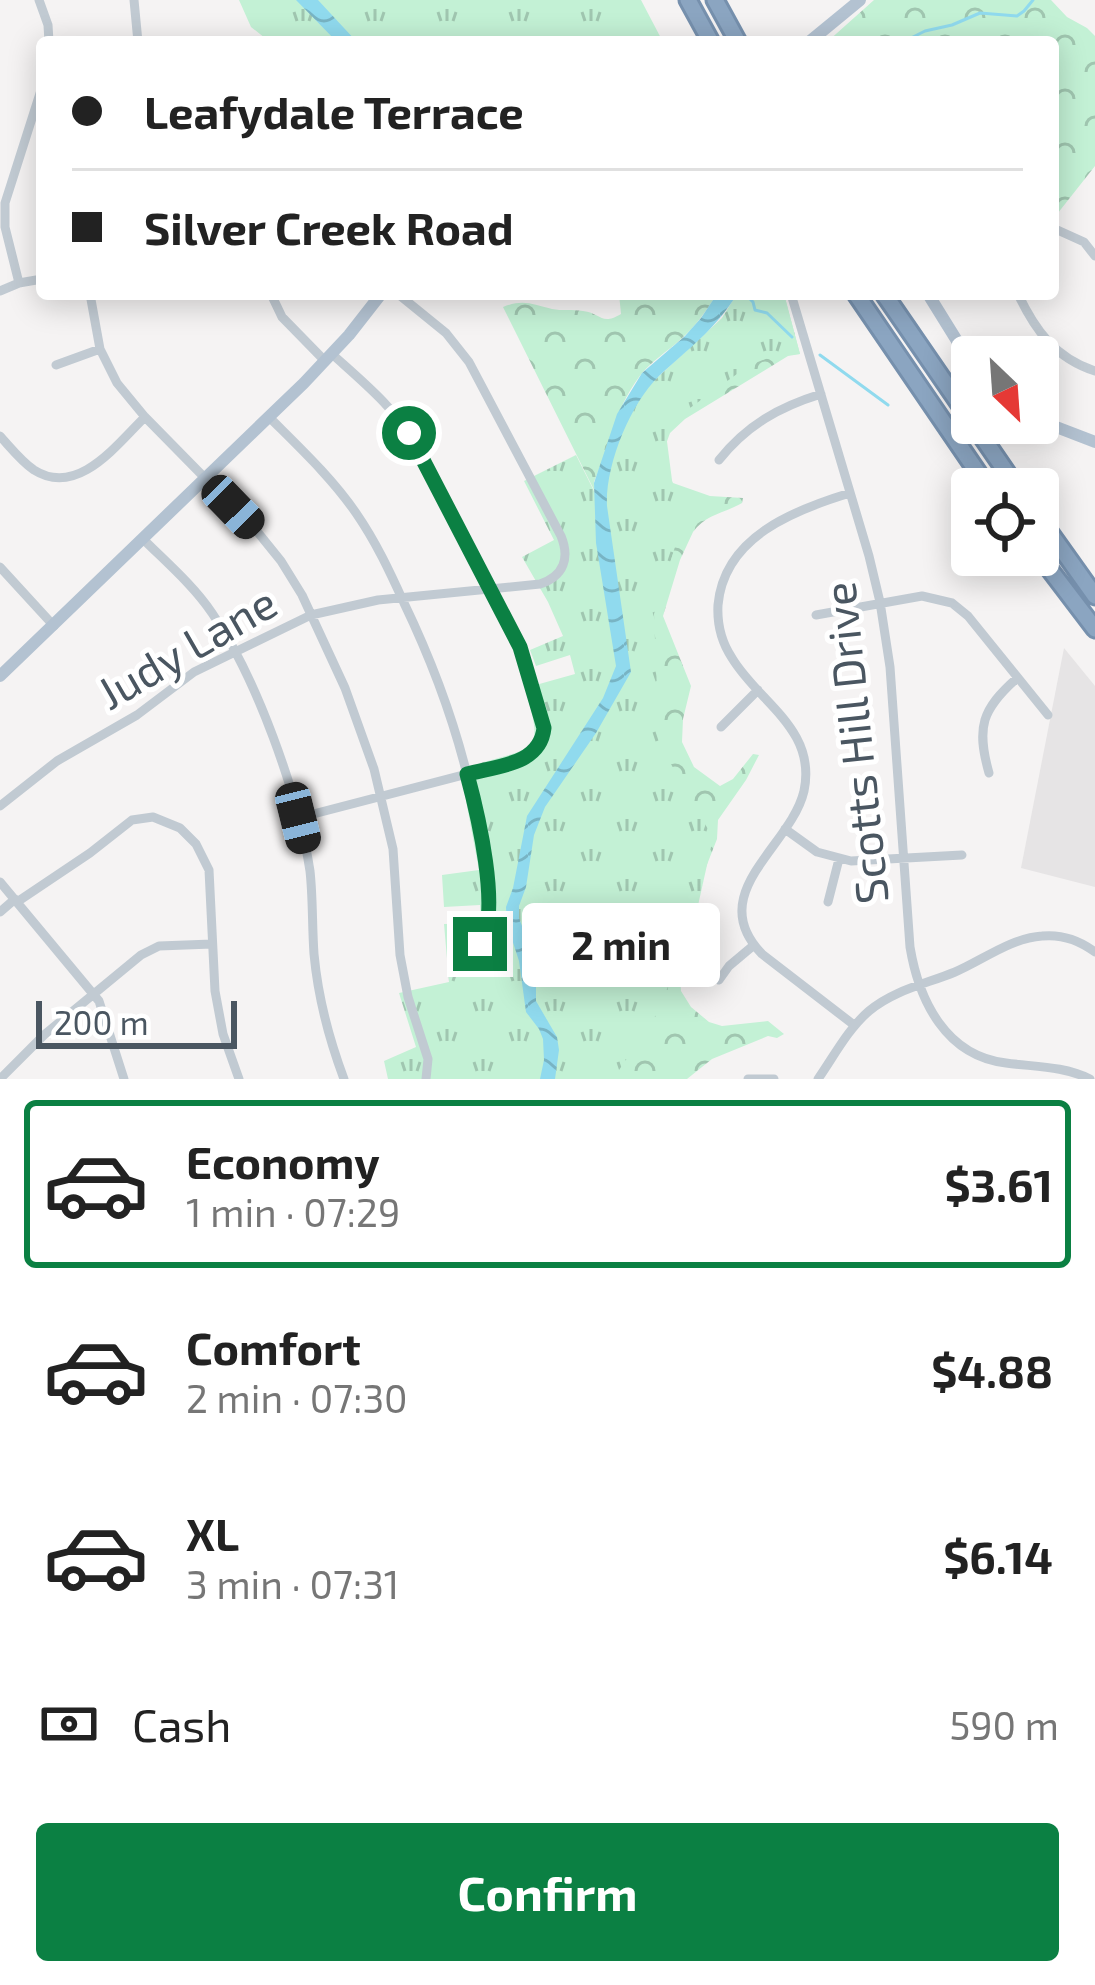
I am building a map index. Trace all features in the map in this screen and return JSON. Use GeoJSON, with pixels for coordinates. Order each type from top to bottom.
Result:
{"type":"FeatureCollection","features":[{"type":"Feature","properties":{"kind":"highway"},"geometry":{"type":"LineString","coordinates":[[688,0],[708,36]]}},
{"type":"Feature","properties":{"kind":"highway"},"geometry":{"type":"LineString","coordinates":[[715,0],[735,36]]}},
{"type":"Feature","properties":{"kind":"highway"},"geometry":{"type":"LineString","coordinates":[[860,300],[975,468]]}},
{"type":"Feature","properties":{"kind":"highway"},"geometry":{"type":"LineString","coordinates":[[888,300],[1004,468]]}},
{"type":"Feature","properties":{"kind":"highway"},"geometry":{"type":"LineString","coordinates":[[1059,543],[1095,586]]}},
{"type":"Feature","properties":{"kind":"highway"},"geometry":{"type":"LineString","coordinates":[[1059,546],[1095,596]]}},
{"type":"Feature","properties":{"kind":"highway"},"geometry":{"type":"LineString","coordinates":[[1055,576],[1095,629]]}},
{"type":"Feature","properties":{"kind":"main road"},"geometry":{"type":"LineString","coordinates":[[816,36],[860,0]]}},
{"type":"Feature","properties":{"kind":"main road"},"geometry":{"type":"LineString","coordinates":[[0,676],[269,417],[376,300]]}},
{"type":"Feature","properties":{"kind":"main road"},"geometry":{"type":"LineString","coordinates":[[932,300],[954,336]]}},
{"type":"Feature","properties":{"kind":"main road"},"geometry":{"type":"LineString","coordinates":[[1059,428],[1095,442]]}},
{"type":"Feature","properties":{"kind":"street"},"geometry":{"type":"LineString","coordinates":[[39,0],[49,36]]}},
{"type":"Feature","properties":{"kind":"street"},"geometry":{"type":"LineString","coordinates":[[134,0],[137,36]]}},
{"type":"Feature","properties":{"kind":"street"},"geometry":{"type":"LineString","coordinates":[[19,283],[5,226],[5,202],[36,106]]}},
{"type":"Feature","properties":{"kind":"street"},"geometry":{"type":"LineString","coordinates":[[1084,242],[1095,229]]}},
{"type":"Feature","properties":{"kind":"street"},"geometry":{"type":"LineString","coordinates":[[1059,231],[1084,242],[1095,256]]}},
{"type":"Feature","properties":{"kind":"street"},"geometry":{"type":"LineString","coordinates":[[0,291],[36,280]]}},
{"type":"Feature","properties":{"kind":"street"},"geometry":{"type":"LineString","coordinates":[[91,300],[100,349],[117,382],[268,545],[290,575],[355,711],[381,796],[397,873],[403,975],[428,1059],[427,1079]]}},
{"type":"Feature","properties":{"kind":"street"},"geometry":{"type":"LineString","coordinates":[[274,300],[282,317],[383,400],[402,422],[525,659],[544,728],[538,748],[528,758],[298,818]]}},
{"type":"Feature","properties":{"kind":"street","name":"Judy Lane"},"geometry":{"type":"LineString","coordinates":[[0,806],[57,761],[136,715],[194,673],[311,615],[360,602],[547,582],[563,566],[566,551],[561,536],[469,362],[446,333],[405,300]]}},
{"type":"Feature","properties":{"kind":"street","name":"Scotts Hill Drive"},"geometry":{"type":"LineString","coordinates":[[793,300],[880,602],[890,667],[910,947],[919,985],[937,1022],[960,1046],[991,1061],[1063,1069],[1090,1079]]}},
{"type":"Feature","properties":{"kind":"street"},"geometry":{"type":"LineString","coordinates":[[1021,300],[1044,340],[1072,362],[1095,371]]}},
{"type":"Feature","properties":{"kind":"street"},"geometry":{"type":"LineString","coordinates":[[56,365],[100,349]]}},
{"type":"Feature","properties":{"kind":"street"},"geometry":{"type":"LineString","coordinates":[[719,460],[769,414],[821,394]]}},
{"type":"Feature","properties":{"kind":"street"},"geometry":{"type":"LineString","coordinates":[[0,436],[35,470],[68,477],[90,469],[145,417]]}},
{"type":"Feature","properties":{"kind":"street"},"geometry":{"type":"LineString","coordinates":[[269,417],[353,509],[377,548],[436,676],[479,824],[488,924],[480,944]]}},
{"type":"Feature","properties":{"kind":"street"},"geometry":{"type":"LineString","coordinates":[[850,493],[804,509],[743,548],[721,586],[718,614],[722,640],[735,664],[792,728],[804,760],[803,793],[795,814],[749,880],[743,898],[745,924],[754,945],[854,1025]]}},
{"type":"Feature","properties":{"kind":"street"},"geometry":{"type":"LineString","coordinates":[[142,538],[209,609],[272,736],[309,868],[318,985],[344,1079]]}},
{"type":"Feature","properties":{"kind":"street"},"geometry":{"type":"LineString","coordinates":[[0,567],[54,626]]}},
{"type":"Feature","properties":{"kind":"street"},"geometry":{"type":"LineString","coordinates":[[816,616],[922,596],[952,603],[968,616],[1048,716]]}},
{"type":"Feature","properties":{"kind":"street"},"geometry":{"type":"LineString","coordinates":[[989,773],[982,743],[984,720],[995,699],[1017,678]]}},
{"type":"Feature","properties":{"kind":"street"},"geometry":{"type":"LineString","coordinates":[[721,727],[758,690]]}},
{"type":"Feature","properties":{"kind":"street"},"geometry":{"type":"LineString","coordinates":[[0,912],[91,853],[132,820],[144,816],[173,824],[202,852],[210,882],[218,1010],[238,1079]]}},
{"type":"Feature","properties":{"kind":"street"},"geometry":{"type":"LineString","coordinates":[[785,829],[839,860],[962,855]]}},
{"type":"Feature","properties":{"kind":"street"},"geometry":{"type":"LineString","coordinates":[[828,902],[839,860]]}},
{"type":"Feature","properties":{"kind":"street"},"geometry":{"type":"LineString","coordinates":[[0,882],[94,994],[124,1079]]}},
{"type":"Feature","properties":{"kind":"street"},"geometry":{"type":"LineString","coordinates":[[818,1079],[854,1025],[885,999],[1033,937],[1070,938],[1095,952]]}},
{"type":"Feature","properties":{"kind":"street"},"geometry":{"type":"LineString","coordinates":[[0,1079],[44,1034],[150,950],[212,944]]}},
{"type":"Feature","properties":{"kind":"street"},"geometry":{"type":"LineString","coordinates":[[719,980],[754,945]]}},
{"type":"Feature","properties":{"kind":"street"},"geometry":{"type":"LineString","coordinates":[[1034,1065],[1034,1079]]}},
{"type":"Feature","properties":{"kind":"street"},"geometry":{"type":"LineString","coordinates":[[748,1079],[774,1079]]}},
{"type":"Feature","properties":{"kind":"shaded area"},"geometry":{"type":"Polygon","coordinates":[[[1064,648],[1095,686],[1095,887],[1021,868],[1064,648]]]}},
{"type":"Feature","properties":{"kind":"green space"},"geometry":{"type":"Polygon","coordinates":[[[239,0],[641,0],[660,36],[262,36],[251,27],[239,0]]]}},
{"type":"Feature","properties":{"kind":"green space"},"geometry":{"type":"Polygon","coordinates":[[[874,0],[1051,0],[1095,36],[1095,166],[1059,212],[1059,36],[834,36],[874,0]]]}},
{"type":"Feature","properties":{"kind":"green space"},"geometry":{"type":"Polygon","coordinates":[[[620,300],[713,300],[631,390],[594,482],[595,492],[503,307],[528,303],[609,319],[621,314],[620,300]]]}},
{"type":"Feature","properties":{"kind":"green space"},"geometry":{"type":"Polygon","coordinates":[[[733,300],[786,300],[800,354],[788,356],[685,419],[666,444],[673,483],[710,496],[743,498],[693,532],[663,616],[691,686],[682,742],[694,767],[720,786],[733,779],[753,754],[759,755],[718,820],[717,839],[695,906],[698,928],[683,959],[681,991],[709,1022],[722,1026],[768,1021],[784,1034],[712,1059],[687,1079],[555,1079],[569,776],[607,506],[733,300]]]}},
{"type":"Feature","properties":{"kind":"green space"},"geometry":{"type":"Polygon","coordinates":[[[733,300],[786,300],[800,354],[773,356],[748,366],[665,426],[673,488],[690,499],[654,614],[659,743],[713,838],[693,928],[656,1015],[613,1079],[388,1079],[384,1061],[416,1047],[399,993],[449,982],[444,924],[481,923],[480,905],[444,907],[442,875],[479,870],[464,790],[480,763],[531,743],[534,724],[525,688],[575,674],[570,655],[536,666],[530,650],[563,636],[522,557],[554,540],[524,481],[576,455],[598,499],[634,399],[722,318],[733,300]]]}},
{"type":"Feature","properties":{"kind":"water"},"geometry":{"type":"Polygon","coordinates":[[[296,0],[318,0],[351,36],[331,36],[296,0]]]}},
{"type":"Feature","properties":{"kind":"water"},"geometry":{"type":"Polygon","coordinates":[[[713,300],[733,300],[711,328],[648,388],[629,419],[610,473],[607,506],[631,672],[545,807],[534,835],[519,918],[536,963],[536,1001],[557,1037],[559,1050],[555,1079],[540,1079],[543,1039],[526,1012],[506,907],[527,816],[603,698],[616,666],[596,543],[594,483],[617,414],[642,373],[701,318],[713,300]]]}},
{"type":"Feature","properties":{"kind":"waterway"},"geometry":{"type":"LineString","coordinates":[[915,36],[980,13],[1017,16],[1033,0]]}},
{"type":"Feature","properties":{"kind":"waterway"},"geometry":{"type":"LineString","coordinates":[[751,300],[755,310],[767,313],[792,337]]}},
{"type":"Feature","properties":{"kind":"waterway"},"geometry":{"type":"LineString","coordinates":[[820,355],[888,405]]}},
{"type":"Feature","properties":{"kind":"route"},"geometry":{"type":"LineString","coordinates":[[409,433],[520,647],[543,720],[542,741],[528,758],[467,774],[486,876],[488,924],[480,944]]}}]}
